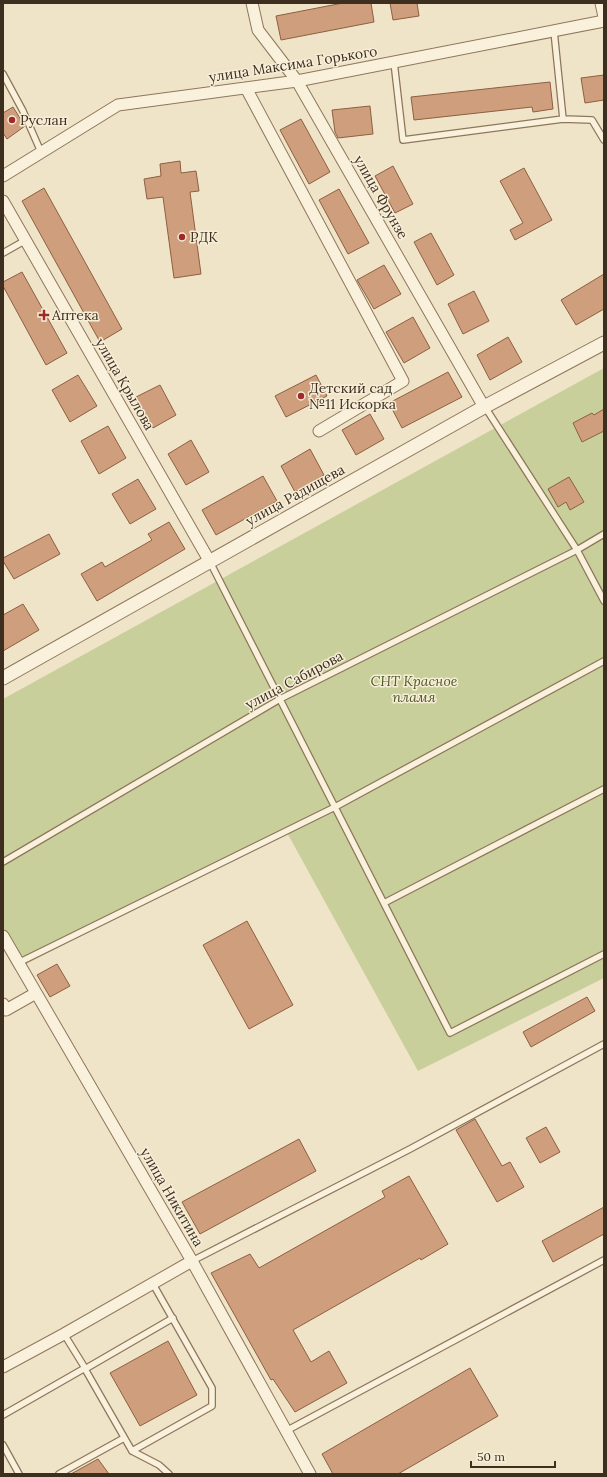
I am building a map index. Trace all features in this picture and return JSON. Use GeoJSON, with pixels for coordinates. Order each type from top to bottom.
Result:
{"type":"FeatureCollection","features":[{"type":"Feature","properties":{"kind":"street","name":"улица Фрунзе"},"geometry":{"type":"LineString","coordinates":[[252,3],[258,30],[297,81],[484,407]]}},
{"type":"Feature","properties":{"kind":"street"},"geometry":{"type":"LineString","coordinates":[[601,3],[604,17]]}},
{"type":"Feature","properties":{"kind":"street","name":"улица Максима Горького"},"geometry":{"type":"LineString","coordinates":[[3,176],[118,105],[297,81],[604,21]]}},
{"type":"Feature","properties":{"kind":"street"},"geometry":{"type":"LineString","coordinates":[[246,88],[403,381],[319,431]]}},
{"type":"Feature","properties":{"kind":"street","name":"улица Крылова"},"geometry":{"type":"LineString","coordinates":[[3,201],[210,562]]}},
{"type":"Feature","properties":{"kind":"street","name":"улица Радищева"},"geometry":{"type":"LineString","coordinates":[[3,678],[484,407],[604,343]]}},
{"type":"Feature","properties":{"kind":"street","name":"улица Никитина"},"geometry":{"type":"LineString","coordinates":[[3,936],[192,1261],[310,1474]]}},
{"type":"Feature","properties":{"kind":"street"},"geometry":{"type":"LineString","coordinates":[[4,1009],[36,993]]}},
{"type":"Feature","properties":{"kind":"street"},"geometry":{"type":"LineString","coordinates":[[3,1367],[192,1261]]}},
{"type":"Feature","properties":{"kind":"lane"},"geometry":{"type":"LineString","coordinates":[[554,31],[563,119]]}},
{"type":"Feature","properties":{"kind":"lane"},"geometry":{"type":"LineString","coordinates":[[394,62],[403,140],[563,119],[592,120],[604,140]]}},
{"type":"Feature","properties":{"kind":"lane"},"geometry":{"type":"LineString","coordinates":[[3,74],[24,111],[42,152]]}},
{"type":"Feature","properties":{"kind":"lane"},"geometry":{"type":"LineString","coordinates":[[3,253],[26,240]]}},
{"type":"Feature","properties":{"kind":"lane"},"geometry":{"type":"LineString","coordinates":[[484,407],[576,550],[604,601]]}},
{"type":"Feature","properties":{"kind":"lane","name":"улица Сабирова"},"geometry":{"type":"LineString","coordinates":[[3,862],[280,699],[576,550],[604,534]]}},
{"type":"Feature","properties":{"kind":"lane"},"geometry":{"type":"LineString","coordinates":[[210,562],[450,1033],[604,954]]}},
{"type":"Feature","properties":{"kind":"lane"},"geometry":{"type":"LineString","coordinates":[[18,963],[335,807],[604,661]]}},
{"type":"Feature","properties":{"kind":"lane"},"geometry":{"type":"LineString","coordinates":[[384,903],[604,789]]}},
{"type":"Feature","properties":{"kind":"lane"},"geometry":{"type":"LineString","coordinates":[[192,1261],[410,1149],[604,1044]]}},
{"type":"Feature","properties":{"kind":"lane"},"geometry":{"type":"LineString","coordinates":[[286,1431],[604,1260]]}},
{"type":"Feature","properties":{"kind":"lane"},"geometry":{"type":"LineString","coordinates":[[132,1451],[212,1406],[212,1388],[153,1284]]}},
{"type":"Feature","properties":{"kind":"lane"},"geometry":{"type":"LineString","coordinates":[[3,1415],[173,1318]]}},
{"type":"Feature","properties":{"kind":"lane"},"geometry":{"type":"LineString","coordinates":[[64,1334],[132,1451],[159,1465],[168,1474]]}},
{"type":"Feature","properties":{"kind":"lane"},"geometry":{"type":"LineString","coordinates":[[60,1474],[124,1438]]}},
{"type":"Feature","properties":{"kind":"lane"},"geometry":{"type":"LineString","coordinates":[[3,1445],[19,1474]]}},
{"type":"Feature","properties":{"kind":"green space","name":"СНТ Красное пламя"},"geometry":{"type":"Polygon","coordinates":[[[604,368],[604,978],[418,1071],[285,829],[15,970],[3,949],[3,699],[604,368]]]}},
{"type":"Feature","properties":{"kind":"building"},"geometry":{"type":"Polygon","coordinates":[[[343,3],[371,3],[374,22],[281,40],[276,16],[343,3]]]}},
{"type":"Feature","properties":{"kind":"building"},"geometry":{"type":"Polygon","coordinates":[[[390,3],[417,3],[419,16],[393,20],[390,3]]]}},
{"type":"Feature","properties":{"kind":"building"},"geometry":{"type":"Polygon","coordinates":[[[604,75],[604,100],[585,103],[581,78],[604,75]]]}},
{"type":"Feature","properties":{"kind":"building"},"geometry":{"type":"Polygon","coordinates":[[[550,82],[553,109],[533,112],[532,107],[414,120],[411,97],[550,82]]]}},
{"type":"Feature","properties":{"kind":"building"},"geometry":{"type":"Polygon","coordinates":[[[370,106],[373,134],[338,138],[335,132],[332,110],[370,106]]]}},
{"type":"Feature","properties":{"kind":"building","name":"Руслан"},"geometry":{"type":"Polygon","coordinates":[[[13,107],[25,126],[7,139],[3,133],[3,113],[13,107]]]}},
{"type":"Feature","properties":{"kind":"building"},"geometry":{"type":"Polygon","coordinates":[[[301,119],[330,172],[309,184],[280,130],[301,119]]]}},
{"type":"Feature","properties":{"kind":"building","name":"РДК"},"geometry":{"type":"Polygon","coordinates":[[[180,161],[181,173],[196,171],[199,191],[190,192],[201,274],[174,278],[163,197],[147,199],[144,179],[161,176],[160,164],[180,161]]]}},
{"type":"Feature","properties":{"kind":"building"},"geometry":{"type":"Polygon","coordinates":[[[393,166],[413,204],[395,213],[375,176],[393,166]]]}},
{"type":"Feature","properties":{"kind":"building"},"geometry":{"type":"Polygon","coordinates":[[[524,168],[552,220],[515,240],[510,230],[523,223],[500,181],[524,168]]]}},
{"type":"Feature","properties":{"kind":"building"},"geometry":{"type":"Polygon","coordinates":[[[44,188],[122,329],[100,342],[22,201],[44,188]]]}},
{"type":"Feature","properties":{"kind":"building"},"geometry":{"type":"Polygon","coordinates":[[[339,189],[369,243],[348,254],[319,200],[339,189]]]}},
{"type":"Feature","properties":{"kind":"building"},"geometry":{"type":"Polygon","coordinates":[[[431,233],[454,275],[437,285],[414,242],[431,233]]]}},
{"type":"Feature","properties":{"kind":"building"},"geometry":{"type":"Polygon","coordinates":[[[384,265],[401,294],[374,309],[357,280],[384,265]]]}},
{"type":"Feature","properties":{"kind":"building"},"geometry":{"type":"Polygon","coordinates":[[[22,272],[67,353],[46,365],[3,286],[3,282],[22,272]]]}},
{"type":"Feature","properties":{"kind":"building"},"geometry":{"type":"Polygon","coordinates":[[[604,274],[604,309],[576,325],[561,300],[604,274]]]}},
{"type":"Feature","properties":{"kind":"building"},"geometry":{"type":"Polygon","coordinates":[[[474,291],[489,321],[463,334],[448,304],[474,291]]]}},
{"type":"Feature","properties":{"kind":"building"},"geometry":{"type":"Polygon","coordinates":[[[413,317],[430,348],[404,363],[386,332],[413,317]]]}},
{"type":"Feature","properties":{"kind":"building"},"geometry":{"type":"Polygon","coordinates":[[[508,337],[522,362],[490,380],[477,355],[508,337]]]}},
{"type":"Feature","properties":{"kind":"building"},"geometry":{"type":"Polygon","coordinates":[[[448,372],[462,397],[402,428],[389,403],[448,372]]]}},
{"type":"Feature","properties":{"kind":"building"},"geometry":{"type":"Polygon","coordinates":[[[78,375],[97,406],[70,422],[52,390],[78,375]]]}},
{"type":"Feature","properties":{"kind":"building","name":"Детский сад №11 Искорка"},"geometry":{"type":"Polygon","coordinates":[[[316,375],[327,396],[286,417],[275,396],[316,375]]]}},
{"type":"Feature","properties":{"kind":"building"},"geometry":{"type":"Polygon","coordinates":[[[160,385],[176,415],[153,428],[136,397],[160,385]]]}},
{"type":"Feature","properties":{"kind":"building"},"geometry":{"type":"Polygon","coordinates":[[[604,409],[604,431],[582,442],[573,423],[592,413],[594,415],[604,409]]]}},
{"type":"Feature","properties":{"kind":"building"},"geometry":{"type":"Polygon","coordinates":[[[370,414],[384,439],[356,455],[342,430],[370,414]]]}},
{"type":"Feature","properties":{"kind":"building"},"geometry":{"type":"Polygon","coordinates":[[[108,426],[126,458],[99,474],[81,441],[108,426]]]}},
{"type":"Feature","properties":{"kind":"building"},"geometry":{"type":"Polygon","coordinates":[[[191,440],[209,472],[186,485],[168,454],[191,440]]]}},
{"type":"Feature","properties":{"kind":"building"},"geometry":{"type":"Polygon","coordinates":[[[310,449],[324,475],[295,492],[281,466],[310,449]]]}},
{"type":"Feature","properties":{"kind":"building"},"geometry":{"type":"Polygon","coordinates":[[[263,476],[277,501],[216,535],[202,510],[263,476]]]}},
{"type":"Feature","properties":{"kind":"building"},"geometry":{"type":"Polygon","coordinates":[[[569,477],[584,502],[570,510],[566,502],[558,507],[548,489],[569,477]]]}},
{"type":"Feature","properties":{"kind":"building"},"geometry":{"type":"Polygon","coordinates":[[[138,479],[156,509],[130,524],[112,494],[138,479]]]}},
{"type":"Feature","properties":{"kind":"building"},"geometry":{"type":"Polygon","coordinates":[[[169,522],[185,549],[97,601],[81,574],[102,562],[105,567],[152,540],[148,534],[169,522]]]}},
{"type":"Feature","properties":{"kind":"building"},"geometry":{"type":"Polygon","coordinates":[[[49,534],[60,554],[14,579],[3,561],[3,558],[49,534]]]}},
{"type":"Feature","properties":{"kind":"building"},"geometry":{"type":"Polygon","coordinates":[[[23,604],[39,630],[3,651],[3,615],[23,604]]]}},
{"type":"Feature","properties":{"kind":"building"},"geometry":{"type":"Polygon","coordinates":[[[247,921],[293,1005],[249,1029],[203,945],[247,921]]]}},
{"type":"Feature","properties":{"kind":"building"},"geometry":{"type":"Polygon","coordinates":[[[57,964],[70,986],[50,997],[37,975],[57,964]]]}},
{"type":"Feature","properties":{"kind":"building"},"geometry":{"type":"Polygon","coordinates":[[[587,997],[595,1011],[531,1047],[523,1032],[587,997]]]}},
{"type":"Feature","properties":{"kind":"building"},"geometry":{"type":"Polygon","coordinates":[[[475,1119],[502,1166],[510,1162],[524,1187],[497,1202],[456,1130],[475,1119]]]}},
{"type":"Feature","properties":{"kind":"building"},"geometry":{"type":"Polygon","coordinates":[[[546,1127],[560,1152],[540,1163],[526,1138],[546,1127]]]}},
{"type":"Feature","properties":{"kind":"building"},"geometry":{"type":"Polygon","coordinates":[[[299,1139],[316,1171],[200,1234],[182,1202],[299,1139]]]}},
{"type":"Feature","properties":{"kind":"building"},"geometry":{"type":"Polygon","coordinates":[[[409,1176],[448,1244],[421,1260],[420,1258],[293,1330],[311,1362],[329,1351],[347,1383],[295,1412],[273,1379],[271,1380],[211,1273],[250,1254],[259,1268],[385,1197],[382,1191],[409,1176]]]}},
{"type":"Feature","properties":{"kind":"building"},"geometry":{"type":"Polygon","coordinates":[[[604,1207],[604,1234],[553,1262],[542,1241],[604,1207]]]}},
{"type":"Feature","properties":{"kind":"building"},"geometry":{"type":"Polygon","coordinates":[[[168,1341],[197,1395],[140,1426],[110,1373],[168,1341]]]}},
{"type":"Feature","properties":{"kind":"building"},"geometry":{"type":"Polygon","coordinates":[[[470,1368],[498,1416],[398,1474],[333,1474],[322,1454],[470,1368]]]}},
{"type":"Feature","properties":{"kind":"building"},"geometry":{"type":"Polygon","coordinates":[[[98,1459],[109,1474],[71,1474],[98,1459]]]}},
{"type":"Feature","properties":{"kind":"place","name":"Руслан"},"geometry":{"type":"Point","coordinates":[12,120]}},
{"type":"Feature","properties":{"kind":"place","name":"РДК"},"geometry":{"type":"Point","coordinates":[182,237]}},
{"type":"Feature","properties":{"kind":"place","name":"Аптека"},"geometry":{"type":"Point","coordinates":[44,315]}},
{"type":"Feature","properties":{"kind":"place","name":"Детский сад №11 Искорка"},"geometry":{"type":"Point","coordinates":[301,396]}}]}
